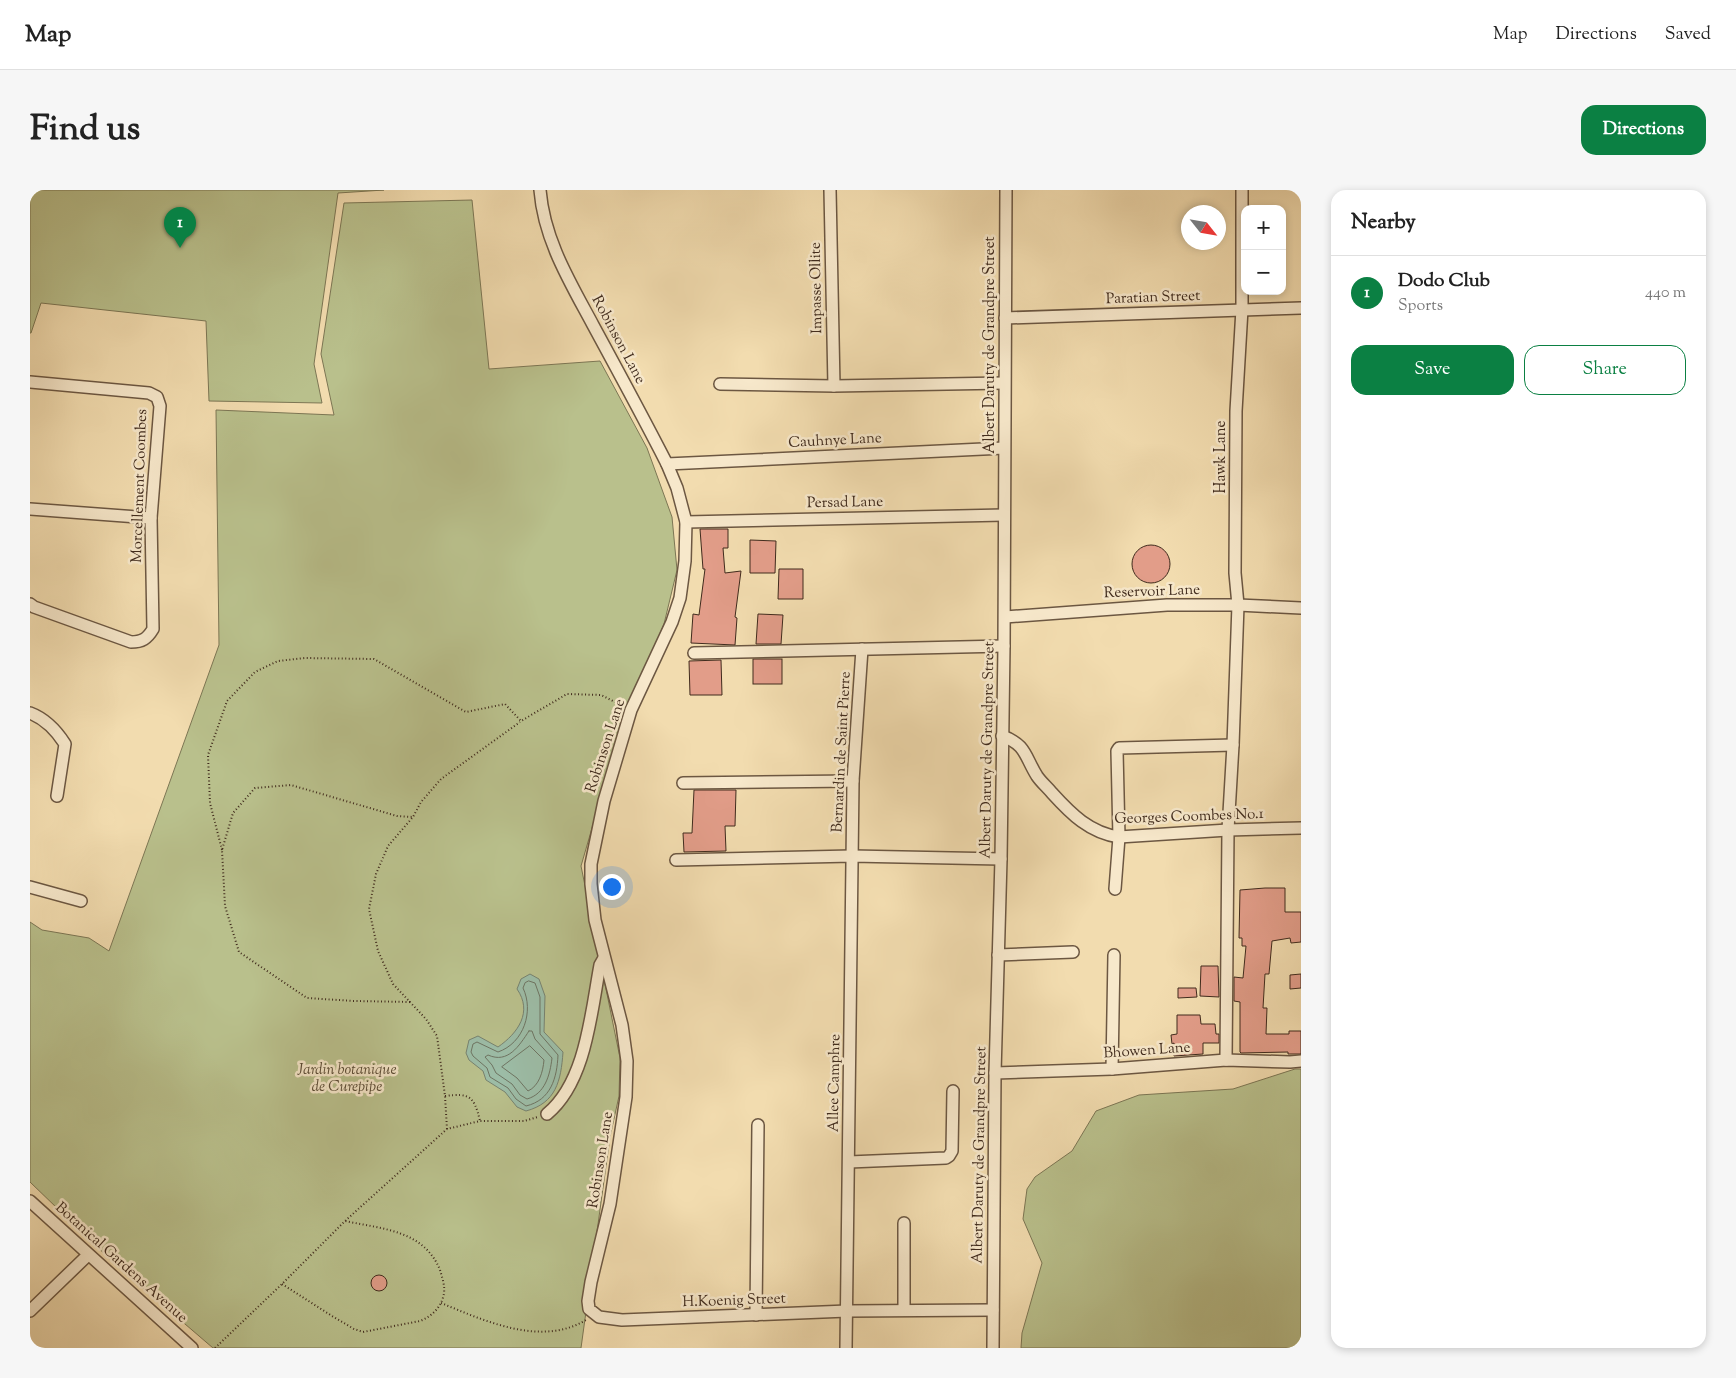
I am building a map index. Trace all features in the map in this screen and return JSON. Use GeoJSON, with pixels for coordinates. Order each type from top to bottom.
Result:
{"type":"FeatureCollection","features":[{"type":"Feature","properties":{"kind":"street","name":"Robinson Lane"},"geometry":{"type":"LineString","coordinates":[[540,190],[541,205],[550,239],[565,275],[667,464],[677,488],[686,522],[685,562],[680,598],[672,622],[631,710],[604,801],[591,864],[595,920],[622,1025],[627,1070],[623,1120],[610,1204],[588,1301],[589,1309],[594,1314]]}},
{"type":"Feature","properties":{"kind":"street","name":"Impasse Ollite"},"geometry":{"type":"LineString","coordinates":[[830,190],[834,386]]}},
{"type":"Feature","properties":{"kind":"street","name":"Albert Daruty de Grandpre Street"},"geometry":{"type":"LineString","coordinates":[[993,1348],[995,1074],[1004,646],[1006,190]]}},
{"type":"Feature","properties":{"kind":"street","name":"Hawk Lane"},"geometry":{"type":"LineString","coordinates":[[1226,1060],[1228,830],[1238,606],[1235,573],[1236,411],[1242,309],[1242,190]]}},
{"type":"Feature","properties":{"kind":"street","name":"Paratian Street"},"geometry":{"type":"LineString","coordinates":[[1006,318],[1301,308]]}},
{"type":"Feature","properties":{"kind":"street","name":"Morcellement Coombes"},"geometry":{"type":"LineString","coordinates":[[30,382],[149,393],[157,397],[160,406],[151,518],[152,629],[149,637],[140,642],[131,642],[30,604]]}},
{"type":"Feature","properties":{"kind":"street"},"geometry":{"type":"LineString","coordinates":[[720,384],[834,386],[1004,382]]}},
{"type":"Feature","properties":{"kind":"street","name":"Cauhnye Lane"},"geometry":{"type":"LineString","coordinates":[[667,464],[1004,448]]}},
{"type":"Feature","properties":{"kind":"street"},"geometry":{"type":"LineString","coordinates":[[30,509],[151,518]]}},
{"type":"Feature","properties":{"kind":"street","name":"Persad Lane"},"geometry":{"type":"LineString","coordinates":[[686,522],[1004,515]]}},
{"type":"Feature","properties":{"kind":"street","name":"Reservoir Lane"},"geometry":{"type":"LineString","coordinates":[[1004,617],[1167,605],[1301,608]]}},
{"type":"Feature","properties":{"kind":"street"},"geometry":{"type":"LineString","coordinates":[[694,653],[1004,646]]}},
{"type":"Feature","properties":{"kind":"street","name":"Bernardin de Saint Pierre"},"geometry":{"type":"LineString","coordinates":[[852,856],[853,781],[862,649]]}},
{"type":"Feature","properties":{"kind":"street"},"geometry":{"type":"LineString","coordinates":[[30,713],[38,716],[56,730],[65,744],[57,796]]}},
{"type":"Feature","properties":{"kind":"street","name":"Georges Coombes No.1"},"geometry":{"type":"LineString","coordinates":[[1002,736],[1013,740],[1019,745],[1037,776],[1067,810],[1082,823],[1107,836],[1301,828]]}},
{"type":"Feature","properties":{"kind":"street"},"geometry":{"type":"LineString","coordinates":[[1116,889],[1119,748],[1233,745]]}},
{"type":"Feature","properties":{"kind":"street"},"geometry":{"type":"LineString","coordinates":[[683,783],[853,781]]}},
{"type":"Feature","properties":{"kind":"street"},"geometry":{"type":"LineString","coordinates":[[676,860],[852,856],[1001,859]]}},
{"type":"Feature","properties":{"kind":"street","name":"Allee Camphre"},"geometry":{"type":"LineString","coordinates":[[846,1348],[852,856]]}},
{"type":"Feature","properties":{"kind":"street"},"geometry":{"type":"LineString","coordinates":[[30,887],[81,901]]}},
{"type":"Feature","properties":{"kind":"street"},"geometry":{"type":"LineString","coordinates":[[998,955],[1073,952]]}},
{"type":"Feature","properties":{"kind":"street"},"geometry":{"type":"LineString","coordinates":[[1112,1069],[1114,955]]}},
{"type":"Feature","properties":{"kind":"street"},"geometry":{"type":"LineString","coordinates":[[547,1114],[566,1094],[574,1076],[584,1045],[600,965],[604,958]]}},
{"type":"Feature","properties":{"kind":"street","name":"Bhowen Lane"},"geometry":{"type":"LineString","coordinates":[[995,1074],[1112,1069],[1226,1060],[1290,1062],[1301,1060]]}},
{"type":"Feature","properties":{"kind":"street"},"geometry":{"type":"LineString","coordinates":[[849,1162],[946,1158],[950,1156],[952,1151],[953,1091]]}},
{"type":"Feature","properties":{"kind":"street"},"geometry":{"type":"LineString","coordinates":[[756,1315],[758,1125]]}},
{"type":"Feature","properties":{"kind":"street","name":"Botanical Gardens Avenue"},"geometry":{"type":"LineString","coordinates":[[30,1201],[192,1348]]}},
{"type":"Feature","properties":{"kind":"street"},"geometry":{"type":"LineString","coordinates":[[904,1223],[904,1310]]}},
{"type":"Feature","properties":{"kind":"street"},"geometry":{"type":"LineString","coordinates":[[30,1311],[88,1255]]}},
{"type":"Feature","properties":{"kind":"street","name":"H.Koenig Street"},"geometry":{"type":"LineString","coordinates":[[594,1314],[611,1320],[622,1320],[847,1311],[993,1310]]}},
{"type":"Feature","properties":{"kind":"path"},"geometry":{"type":"LineString","coordinates":[[410,1002],[307,998],[238,952],[225,906],[222,850],[210,803],[208,755],[227,702],[255,672],[278,661],[305,658],[374,659],[466,712],[505,704],[521,721]]}},
{"type":"Feature","properties":{"kind":"path"},"geometry":{"type":"LineString","coordinates":[[447,1129],[445,1096],[437,1036],[426,1019],[392,984],[378,951],[369,908],[376,874],[388,846],[413,817],[421,802],[441,779],[521,721],[567,694],[601,695],[631,710]]}},
{"type":"Feature","properties":{"kind":"path"},"geometry":{"type":"LineString","coordinates":[[222,850],[233,813],[255,788],[291,785],[397,816],[413,817]]}},
{"type":"Feature","properties":{"kind":"path"},"geometry":{"type":"LineString","coordinates":[[445,1096],[462,1094],[468,1097],[475,1104],[480,1121]]}},
{"type":"Feature","properties":{"kind":"path"},"geometry":{"type":"LineString","coordinates":[[215,1348],[345,1221],[447,1129],[480,1121],[524,1121],[547,1114]]}},
{"type":"Feature","properties":{"kind":"path"},"geometry":{"type":"LineString","coordinates":[[282,1284],[332,1316],[363,1332],[420,1321],[428,1318],[435,1312],[441,1303],[444,1291],[442,1277],[436,1261],[427,1248],[412,1237],[345,1221]]}},
{"type":"Feature","properties":{"kind":"path"},"geometry":{"type":"LineString","coordinates":[[441,1303],[496,1324],[540,1332],[556,1332],[575,1327],[594,1314]]}},
{"type":"Feature","properties":{"kind":"green space"},"geometry":{"type":"Polygon","coordinates":[[[30,190],[384,190],[338,193],[314,364],[322,403],[209,401],[206,321],[41,303],[30,333],[30,190]]]}},
{"type":"Feature","properties":{"kind":"green space","name":"Jardin botanique de Curepipe"},"geometry":{"type":"Polygon","coordinates":[[[472,200],[489,369],[600,361],[647,448],[672,517],[677,570],[664,624],[624,718],[581,866],[620,1058],[619,1096],[610,1137],[581,1348],[213,1348],[115,1264],[30,1182],[30,922],[42,930],[89,938],[109,951],[219,645],[216,410],[334,415],[321,354],[344,203],[472,200]]]}},
{"type":"Feature","properties":{"kind":"green space"},"geometry":{"type":"Polygon","coordinates":[[[1295,1069],[1301,1069],[1301,1348],[1021,1348],[1022,1333],[1042,1263],[1023,1219],[1027,1189],[1035,1177],[1072,1151],[1096,1111],[1139,1095],[1233,1089],[1295,1069]]]}},
{"type":"Feature","properties":{"kind":"water"},"geometry":{"type":"Polygon","coordinates":[[[530,974],[539,979],[545,996],[544,1032],[563,1052],[561,1072],[555,1089],[544,1102],[526,1111],[517,1107],[505,1092],[486,1080],[483,1071],[469,1060],[466,1053],[469,1040],[478,1036],[498,1047],[517,1029],[524,1006],[517,989],[521,979],[530,974]]]}},
{"type":"Feature","properties":{"kind":"building"},"geometry":{"type":"Polygon","coordinates":[[[700,529],[728,529],[728,548],[723,548],[725,573],[741,571],[735,617],[737,618],[735,645],[691,643],[693,614],[699,615],[705,569],[703,569],[700,529]]]}},
{"type":"Feature","properties":{"kind":"building"},"geometry":{"type":"Polygon","coordinates":[[[750,540],[776,541],[775,573],[750,573],[750,540]]]}},
{"type":"Feature","properties":{"kind":"building"},"geometry":{"type":"Polygon","coordinates":[[[1151,545],[1158,546],[1164,551],[1169,557],[1169,571],[1164,577],[1158,582],[1151,583],[1144,582],[1138,577],[1133,571],[1132,564],[1133,557],[1138,551],[1144,546],[1151,545]]]}},
{"type":"Feature","properties":{"kind":"building"},"geometry":{"type":"Polygon","coordinates":[[[779,569],[803,569],[803,599],[778,599],[779,569]]]}},
{"type":"Feature","properties":{"kind":"building"},"geometry":{"type":"Polygon","coordinates":[[[758,614],[783,615],[781,644],[756,644],[758,614]]]}},
{"type":"Feature","properties":{"kind":"building"},"geometry":{"type":"Polygon","coordinates":[[[753,659],[782,659],[782,684],[753,684],[753,659]]]}},
{"type":"Feature","properties":{"kind":"building"},"geometry":{"type":"Polygon","coordinates":[[[721,660],[722,695],[690,695],[689,661],[721,660]]]}},
{"type":"Feature","properties":{"kind":"building"},"geometry":{"type":"Polygon","coordinates":[[[694,790],[736,790],[735,826],[725,826],[726,851],[684,852],[683,833],[692,833],[694,790]]]}},
{"type":"Feature","properties":{"kind":"building"},"geometry":{"type":"Polygon","coordinates":[[[1285,888],[1285,912],[1301,912],[1301,942],[1291,943],[1290,938],[1272,941],[1269,974],[1265,974],[1263,1008],[1267,1008],[1266,1034],[1289,1034],[1289,1031],[1301,1031],[1301,1054],[1288,1054],[1288,1052],[1240,1052],[1240,1002],[1234,1001],[1234,977],[1243,978],[1246,946],[1242,946],[1242,938],[1239,938],[1240,890],[1285,888]]]}},
{"type":"Feature","properties":{"kind":"building"},"geometry":{"type":"Polygon","coordinates":[[[1201,966],[1218,966],[1219,997],[1200,996],[1201,966]]]}},
{"type":"Feature","properties":{"kind":"building"},"geometry":{"type":"Polygon","coordinates":[[[1301,974],[1301,988],[1290,989],[1290,975],[1301,974]]]}},
{"type":"Feature","properties":{"kind":"building"},"geometry":{"type":"Polygon","coordinates":[[[1178,988],[1196,988],[1197,997],[1178,998],[1178,988]]]}},
{"type":"Feature","properties":{"kind":"building"},"geometry":{"type":"Polygon","coordinates":[[[1177,1015],[1200,1015],[1201,1024],[1215,1024],[1216,1034],[1219,1034],[1219,1043],[1203,1043],[1203,1054],[1174,1056],[1174,1043],[1172,1044],[1171,1035],[1177,1034],[1177,1015]]]}},
{"type":"Feature","properties":{"kind":"building"},"geometry":{"type":"Polygon","coordinates":[[[379,1275],[385,1277],[387,1283],[385,1289],[379,1291],[373,1289],[371,1283],[373,1277],[379,1275]]]}},
{"type":"Feature","properties":{"kind":"place","name":"Dodo Club"},"geometry":{"type":"Point","coordinates":[180,248]}}]}
